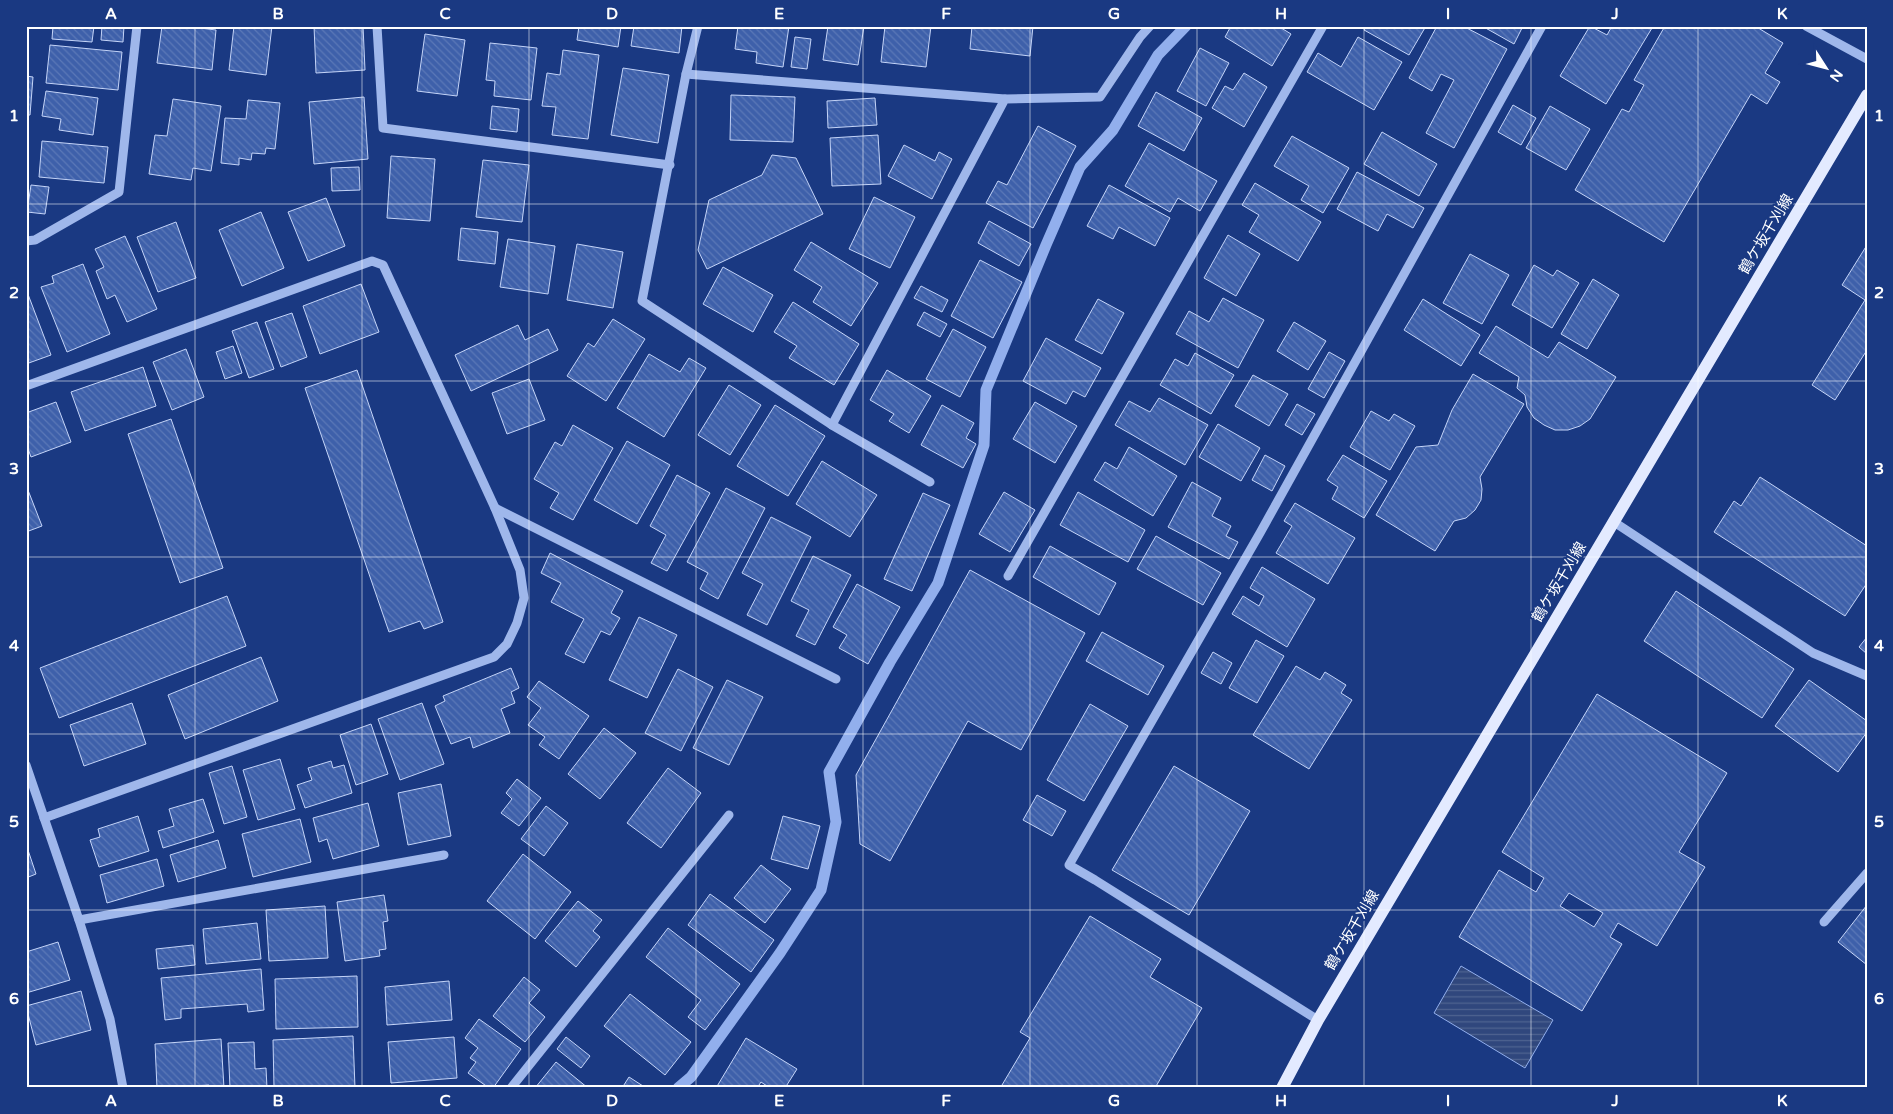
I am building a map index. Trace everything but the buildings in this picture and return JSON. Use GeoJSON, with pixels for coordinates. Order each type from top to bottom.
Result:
{"type":"FeatureCollection","features":[{"type":"Feature","properties":{"kind":"main road","name":"鶴ケ坂千刈線"},"geometry":{"type":"LineString","coordinates":[[1282,1088],[1318,1020],[1867,95]]}},
{"type":"Feature","properties":{"kind":"street"},"geometry":{"type":"LineString","coordinates":[[26,241],[35,240],[119,192],[137,26]]}},
{"type":"Feature","properties":{"kind":"street"},"geometry":{"type":"LineString","coordinates":[[377,26],[383,128],[670,165]]}},
{"type":"Feature","properties":{"kind":"street"},"geometry":{"type":"LineString","coordinates":[[698,26],[686,74],[670,165],[642,301],[832,425],[930,482]]}},
{"type":"Feature","properties":{"kind":"street"},"geometry":{"type":"LineString","coordinates":[[686,74],[1005,99],[1100,97],[1140,37],[1150,26]]}},
{"type":"Feature","properties":{"kind":"street"},"geometry":{"type":"LineString","coordinates":[[1008,576],[1323,26]]}},
{"type":"Feature","properties":{"kind":"street"},"geometry":{"type":"LineString","coordinates":[[1318,1020],[1069,866],[1260,533],[1542,26]]}},
{"type":"Feature","properties":{"kind":"street"},"geometry":{"type":"LineString","coordinates":[[1806,26],[1867,59]]}},
{"type":"Feature","properties":{"kind":"street"},"geometry":{"type":"LineString","coordinates":[[832,425],[1005,99]]}},
{"type":"Feature","properties":{"kind":"street"},"geometry":{"type":"LineString","coordinates":[[26,386],[372,261],[383,265],[495,508],[520,570],[524,598],[517,623],[507,644],[494,657],[44,818]]}},
{"type":"Feature","properties":{"kind":"street"},"geometry":{"type":"LineString","coordinates":[[495,508],[836,679]]}},
{"type":"Feature","properties":{"kind":"street"},"geometry":{"type":"LineString","coordinates":[[1614,522],[1814,653],[1867,676]]}},
{"type":"Feature","properties":{"kind":"street"},"geometry":{"type":"LineString","coordinates":[[26,765],[79,920],[110,1019],[122,1088]]}},
{"type":"Feature","properties":{"kind":"street"},"geometry":{"type":"LineString","coordinates":[[511,1088],[728,815]]}},
{"type":"Feature","properties":{"kind":"street"},"geometry":{"type":"LineString","coordinates":[[79,920],[444,855]]}},
{"type":"Feature","properties":{"kind":"street"},"geometry":{"type":"LineString","coordinates":[[1824,922],[1867,873]]}},
{"type":"Feature","properties":{"kind":"water"},"geometry":{"type":"Polygon","coordinates":[[[1461,966],[1553,1020],[1525,1068],[1434,1013],[1461,966]]]}},
{"type":"Feature","properties":{"kind":"waterway"},"geometry":{"type":"LineString","coordinates":[[678,1088],[691,1077],[780,953],[821,890],[836,822],[829,772],[890,662],[938,583],[984,445],[986,390],[1046,245],[1080,167],[1113,130],[1158,55],[1186,26]]}}]}
